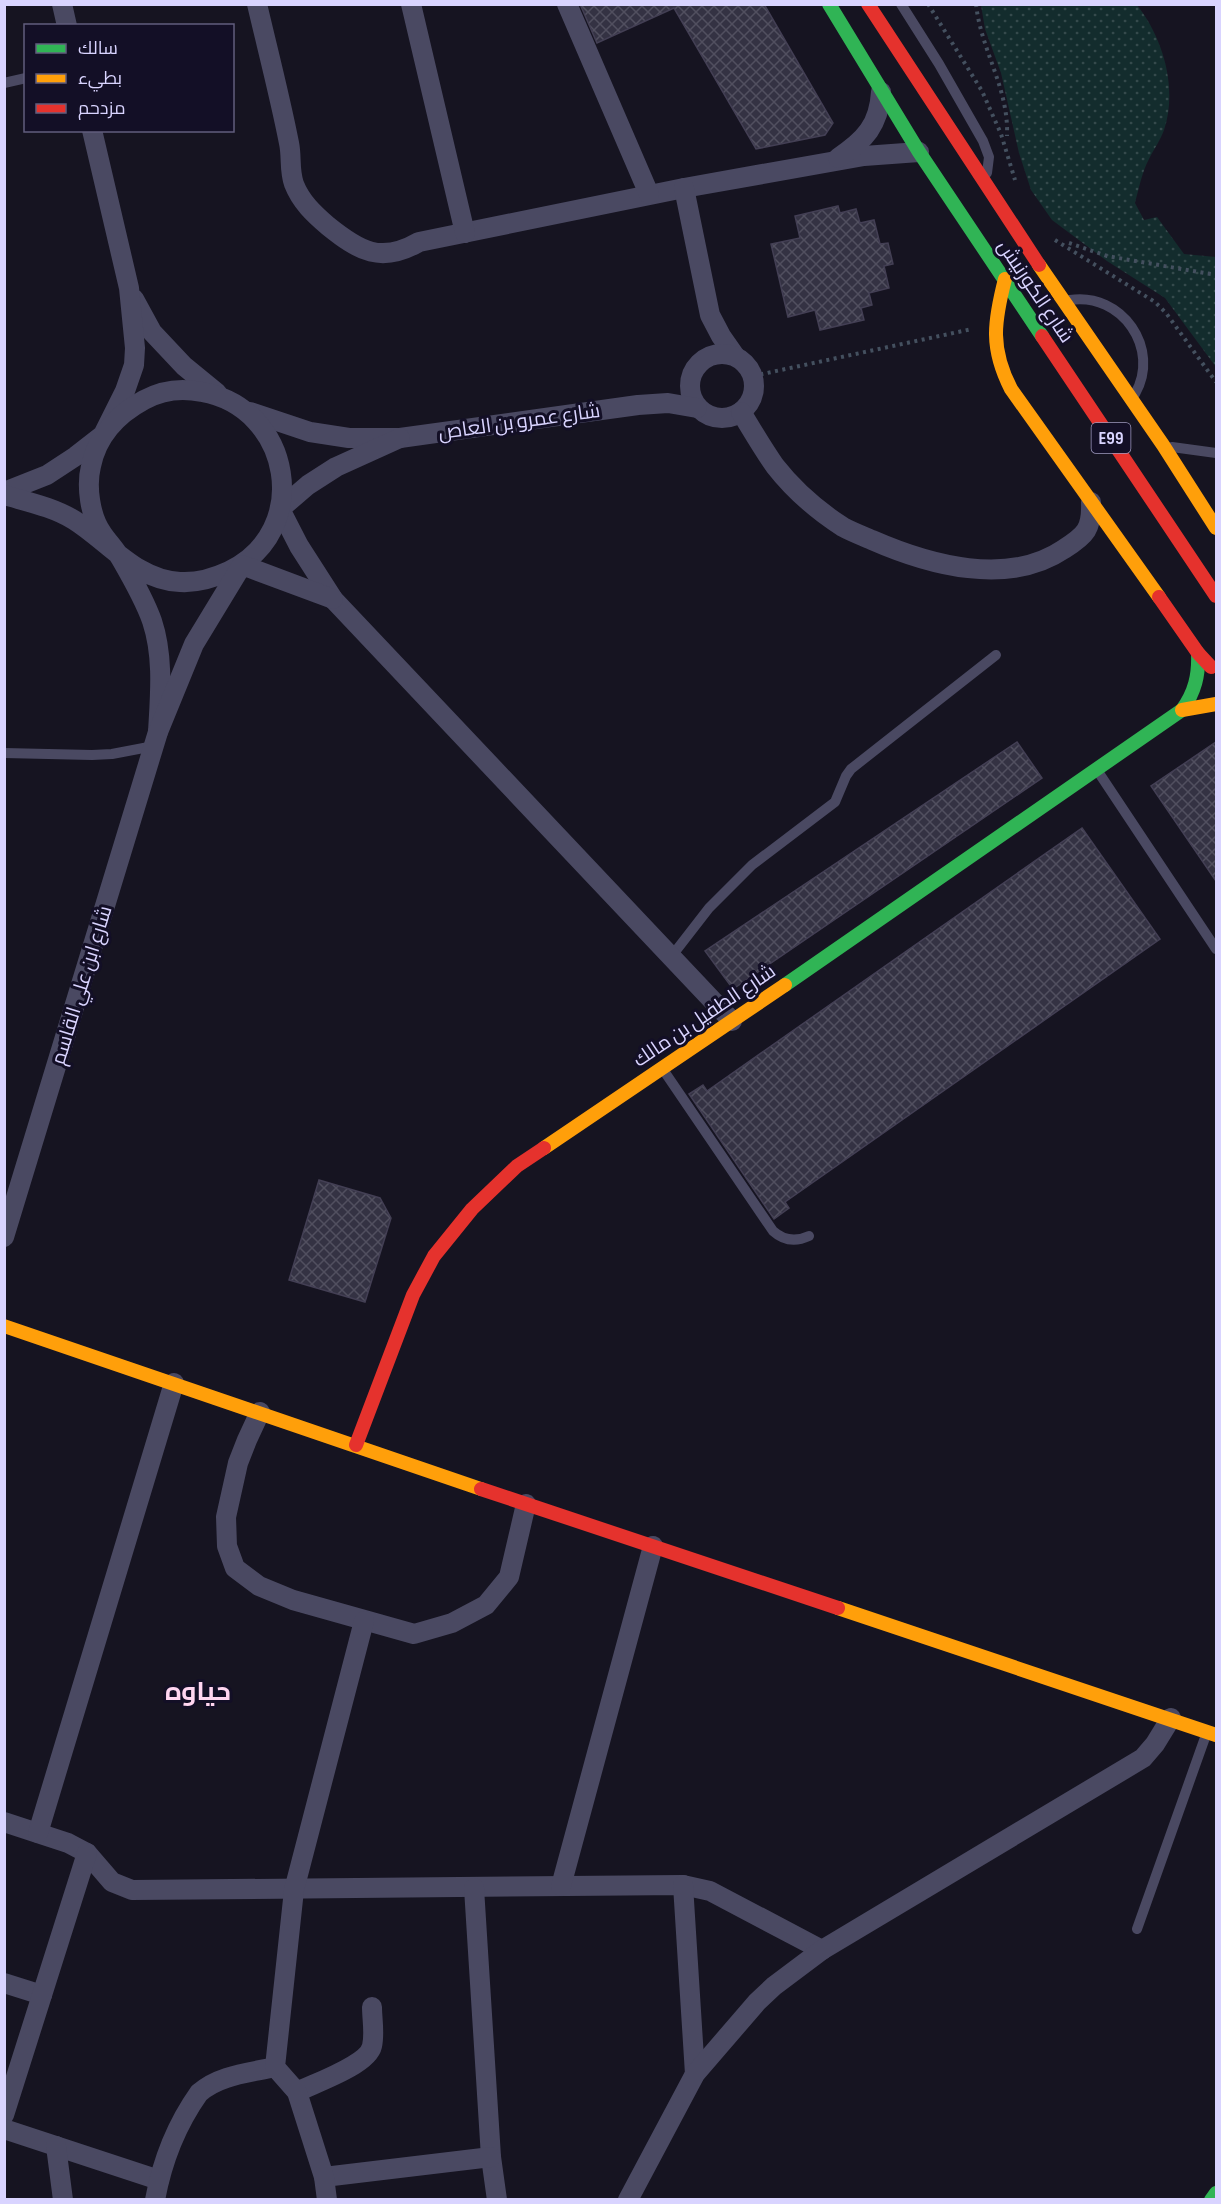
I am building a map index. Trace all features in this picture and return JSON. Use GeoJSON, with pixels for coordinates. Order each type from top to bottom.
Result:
{"type":"FeatureCollection","features":[{"type":"Feature","properties":{"kind":"main road","name":"شارع الكورنيش"},"geometry":{"type":"LineString","coordinates":[[829,4],[919,152],[1216,596]]}},
{"type":"Feature","properties":{"kind":"main road","name":"شارع الكورنيش"},"geometry":{"type":"LineString","coordinates":[[868,4],[985,185],[1163,445],[1216,528]]}},
{"type":"Feature","properties":{"kind":"main road"},"geometry":{"type":"LineString","coordinates":[[1005,279],[994,324],[996,350],[1003,375],[1198,653],[1216,673]]}},
{"type":"Feature","properties":{"kind":"main road"},"geometry":{"type":"LineString","coordinates":[[1182,710],[1196,685],[1198,653]]}},
{"type":"Feature","properties":{"kind":"main road"},"geometry":{"type":"LineString","coordinates":[[1182,710],[1216,704]]}},
{"type":"Feature","properties":{"kind":"main road","name":"شارع الطفيل بن مالك"},"geometry":{"type":"LineString","coordinates":[[356,1445],[413,1295],[434,1256],[472,1209],[517,1166],[732,1021],[1182,710]]}},
{"type":"Feature","properties":{"kind":"main road"},"geometry":{"type":"LineString","coordinates":[[4,1326],[526,1504],[1212,1733]]}},
{"type":"Feature","properties":{"kind":"main road"},"geometry":{"type":"LineString","coordinates":[[1211,2199],[1216,2193]]}},
{"type":"Feature","properties":{"kind":"street"},"geometry":{"type":"LineString","coordinates":[[62,4],[67,24]]}},
{"type":"Feature","properties":{"kind":"street"},"geometry":{"type":"LineString","coordinates":[[257,4],[290,147],[298,159],[306,182],[317,201],[351,230],[374,240],[408,238],[419,242],[649,194],[878,154],[919,152]]}},
{"type":"Feature","properties":{"kind":"street"},"geometry":{"type":"LineString","coordinates":[[411,4],[465,233]]}},
{"type":"Feature","properties":{"kind":"street"},"geometry":{"type":"LineString","coordinates":[[567,4],[649,194]]}},
{"type":"Feature","properties":{"kind":"street"},"geometry":{"type":"LineString","coordinates":[[831,163],[859,144],[865,137],[878,111],[881,92]]}},
{"type":"Feature","properties":{"kind":"street"},"geometry":{"type":"LineString","coordinates":[[92,132],[129,288],[135,348],[134,365],[125,391],[103,435],[91,466],[89,499],[100,531],[120,557]]}},
{"type":"Feature","properties":{"kind":"street"},"geometry":{"type":"LineString","coordinates":[[684,188],[710,315],[735,356],[746,364],[753,376],[753,396],[748,405],[741,412],[723,419],[704,414],[697,408],[691,398],[689,387],[707,340],[710,315]]}},
{"type":"Feature","properties":{"kind":"street"},"geometry":{"type":"LineString","coordinates":[[4,494],[54,509],[74,520],[120,557],[148,574],[180,582],[212,579],[242,565],[259,549],[272,530],[280,509],[283,482],[278,456],[266,432],[248,411],[219,395],[184,366],[152,332],[129,288]]}},
{"type":"Feature","properties":{"kind":"street"},"geometry":{"type":"LineString","coordinates":[[694,370],[705,358],[715,354],[735,356]]}},
{"type":"Feature","properties":{"kind":"street","name":"شارع عمرو بن العاص"},"geometry":{"type":"LineString","coordinates":[[638,405],[665,392],[694,370]]}},
{"type":"Feature","properties":{"kind":"street"},"geometry":{"type":"LineString","coordinates":[[4,494],[46,475],[76,456],[103,435],[125,410],[154,394],[186,389],[219,395]]}},
{"type":"Feature","properties":{"kind":"street","name":"شارع عمرو بن العاص"},"geometry":{"type":"LineString","coordinates":[[248,411],[310,432],[349,438],[400,438],[638,405],[668,404],[697,408]]}},
{"type":"Feature","properties":{"kind":"street"},"geometry":{"type":"LineString","coordinates":[[741,412],[776,466],[803,495],[844,527],[901,553],[948,565],[988,569],[1031,566],[1052,558],[1088,530],[1092,518],[1091,502]]}},
{"type":"Feature","properties":{"kind":"street","name":"شارع عمرو بن العاص"},"geometry":{"type":"LineString","coordinates":[[280,509],[308,485],[336,467],[400,438]]}},
{"type":"Feature","properties":{"kind":"street"},"geometry":{"type":"LineString","coordinates":[[280,509],[299,546],[333,599],[732,1021]]}},
{"type":"Feature","properties":{"kind":"street"},"geometry":{"type":"LineString","coordinates":[[1076,541],[1106,540],[1121,543]]}},
{"type":"Feature","properties":{"kind":"street","name":"شارع ابن علي القاسم"},"geometry":{"type":"LineString","coordinates":[[120,557],[152,621],[160,669],[156,739]]}},
{"type":"Feature","properties":{"kind":"street"},"geometry":{"type":"LineString","coordinates":[[242,565],[333,599]]}},
{"type":"Feature","properties":{"kind":"street","name":"شارع ابن علي القاسم"},"geometry":{"type":"LineString","coordinates":[[4,1238],[156,739],[194,644],[242,565]]}},
{"type":"Feature","properties":{"kind":"street"},"geometry":{"type":"LineString","coordinates":[[38,1833],[174,1383]]}},
{"type":"Feature","properties":{"kind":"street"},"geometry":{"type":"LineString","coordinates":[[260,1412],[238,1463],[226,1517],[227,1546],[235,1568],[259,1586],[293,1600],[414,1634],[452,1623],[486,1605],[509,1576],[526,1504]]}},
{"type":"Feature","properties":{"kind":"street"},"geometry":{"type":"LineString","coordinates":[[561,1886],[653,1546]]}},
{"type":"Feature","properties":{"kind":"street"},"geometry":{"type":"LineString","coordinates":[[327,2199],[324,2177],[297,2092],[275,2067],[294,1890],[364,1621]]}},
{"type":"Feature","properties":{"kind":"street"},"geometry":{"type":"LineString","coordinates":[[628,2199],[695,2074],[757,2002],[774,1986],[822,1950],[1143,1758],[1155,1744],[1171,1718]]}},
{"type":"Feature","properties":{"kind":"street"},"geometry":{"type":"LineString","coordinates":[[4,1822],[68,1843],[87,1853],[112,1882],[132,1890],[683,1885],[710,1892],[822,1950]]}},
{"type":"Feature","properties":{"kind":"street"},"geometry":{"type":"LineString","coordinates":[[4,2115],[87,1853]]}},
{"type":"Feature","properties":{"kind":"street"},"geometry":{"type":"LineString","coordinates":[[683,1885],[695,2074]]}},
{"type":"Feature","properties":{"kind":"street"},"geometry":{"type":"LineString","coordinates":[[474,1888],[491,2157],[497,2199]]}},
{"type":"Feature","properties":{"kind":"street"},"geometry":{"type":"LineString","coordinates":[[4,1983],[42,1995]]}},
{"type":"Feature","properties":{"kind":"street"},"geometry":{"type":"LineString","coordinates":[[297,2092],[368,2056],[372,2046],[372,2007]]}},
{"type":"Feature","properties":{"kind":"street"},"geometry":{"type":"LineString","coordinates":[[155,2199],[159,2180],[179,2127],[199,2093],[223,2079],[275,2067]]}},
{"type":"Feature","properties":{"kind":"street"},"geometry":{"type":"LineString","coordinates":[[4,2129],[159,2180]]}},
{"type":"Feature","properties":{"kind":"street"},"geometry":{"type":"LineString","coordinates":[[56,2146],[63,2199]]}},
{"type":"Feature","properties":{"kind":"street"},"geometry":{"type":"LineString","coordinates":[[324,2177],[491,2157]]}},
{"type":"Feature","properties":{"kind":"lane"},"geometry":{"type":"LineString","coordinates":[[902,4],[987,149],[989,157],[985,185]]}},
{"type":"Feature","properties":{"kind":"lane"},"geometry":{"type":"LineString","coordinates":[[4,83],[24,78]]}},
{"type":"Feature","properties":{"kind":"lane"},"geometry":{"type":"LineString","coordinates":[[1063,300],[1089,299],[1102,303],[1113,308],[1132,326],[1140,344],[1143,363],[1138,388],[1131,400]]}},
{"type":"Feature","properties":{"kind":"lane"},"geometry":{"type":"LineString","coordinates":[[1163,445],[1216,453]]}},
{"type":"Feature","properties":{"kind":"lane"},"geometry":{"type":"LineString","coordinates":[[671,957],[709,908],[744,872],[835,802],[851,769],[996,655]]}},
{"type":"Feature","properties":{"kind":"lane"},"geometry":{"type":"LineString","coordinates":[[4,753],[92,756],[112,754],[156,739]]}},
{"type":"Feature","properties":{"kind":"lane"},"geometry":{"type":"LineString","coordinates":[[1097,769],[1216,949]]}},
{"type":"Feature","properties":{"kind":"lane"},"geometry":{"type":"LineString","coordinates":[[662,1068],[773,1231],[790,1240],[809,1236]]}},
{"type":"Feature","properties":{"kind":"lane"},"geometry":{"type":"LineString","coordinates":[[1137,1929],[1212,1733]]}},
{"type":"Feature","properties":{"kind":"path"},"geometry":{"type":"LineString","coordinates":[[928,4],[993,112],[1017,186]]}},
{"type":"Feature","properties":{"kind":"path"},"geometry":{"type":"LineString","coordinates":[[976,4],[986,49],[1004,96],[1007,136]]}},
{"type":"Feature","properties":{"kind":"path"},"geometry":{"type":"LineString","coordinates":[[1049,235],[1069,250],[1155,302],[1216,382]]}},
{"type":"Feature","properties":{"kind":"path"},"geometry":{"type":"LineString","coordinates":[[1069,243],[1107,256],[1216,275]]}},
{"type":"Feature","properties":{"kind":"path"},"geometry":{"type":"LineString","coordinates":[[753,376],[994,324]]}},
{"type":"Feature","properties":{"kind":"green space"},"geometry":{"type":"Polygon","coordinates":[[[981,5],[1137,5],[1146,18],[1166,64],[1168,114],[1161,138],[1144,169],[1135,203],[1144,220],[1157,217],[1184,254],[1216,257],[1216,367],[1165,298],[1107,261],[1052,220],[1031,190],[1019,153],[1001,73],[985,29],[981,5]]]}},
{"type":"Feature","properties":{"kind":"building"},"geometry":{"type":"Polygon","coordinates":[[[580,4],[764,4],[833,123],[825,135],[756,149],[674,8],[597,43],[580,4]]]}},
{"type":"Feature","properties":{"kind":"building"},"geometry":{"type":"Polygon","coordinates":[[[838,206],[840,213],[856,209],[860,223],[874,220],[880,244],[888,243],[893,264],[884,266],[889,288],[869,293],[872,305],[861,308],[864,320],[820,330],[815,310],[788,317],[771,244],[800,238],[795,216],[838,206]]]}},
{"type":"Feature","properties":{"kind":"building"},"geometry":{"type":"Polygon","coordinates":[[[1017,742],[1042,778],[733,989],[705,951],[1017,742]]]}},
{"type":"Feature","properties":{"kind":"building"},"geometry":{"type":"Polygon","coordinates":[[[1216,742],[1216,881],[1151,786],[1216,742]]]}},
{"type":"Feature","properties":{"kind":"building"},"geometry":{"type":"Polygon","coordinates":[[[1082,828],[1160,939],[785,1202],[789,1208],[774,1219],[689,1094],[703,1085],[707,1091],[1082,828]]]}},
{"type":"Feature","properties":{"kind":"building"},"geometry":{"type":"Polygon","coordinates":[[[319,1180],[380,1198],[391,1218],[365,1302],[289,1280],[319,1180]]]}},
{"type":"Feature","properties":{"kind":"traffic: fast"},"geometry":{"type":"LineString","coordinates":[[829,4],[919,152],[1042,336]]}},
{"type":"Feature","properties":{"kind":"traffic: fast"},"geometry":{"type":"LineString","coordinates":[[785,985],[1182,710],[1195,683],[1198,653]]}},
{"type":"Feature","properties":{"kind":"traffic: fast"},"geometry":{"type":"LineString","coordinates":[[1211,2200],[1216,2193]]}},
{"type":"Feature","properties":{"kind":"traffic: slow"},"geometry":{"type":"LineString","coordinates":[[1039,265],[1163,445],[1216,528]]}},
{"type":"Feature","properties":{"kind":"traffic: slow"},"geometry":{"type":"LineString","coordinates":[[1005,279],[998,309],[996,335],[1000,361],[1011,389],[1159,597]]}},
{"type":"Feature","properties":{"kind":"traffic: slow"},"geometry":{"type":"LineString","coordinates":[[1182,710],[1216,704]]}},
{"type":"Feature","properties":{"kind":"traffic: slow"},"geometry":{"type":"LineString","coordinates":[[544,1148],[785,985]]}},
{"type":"Feature","properties":{"kind":"traffic: slow"},"geometry":{"type":"LineString","coordinates":[[4,1326],[481,1489]]}},
{"type":"Feature","properties":{"kind":"traffic: slow"},"geometry":{"type":"LineString","coordinates":[[838,1608],[1216,1735]]}},
{"type":"Feature","properties":{"kind":"traffic: jam"},"geometry":{"type":"LineString","coordinates":[[868,4],[1039,265]]}},
{"type":"Feature","properties":{"kind":"traffic: jam"},"geometry":{"type":"LineString","coordinates":[[1042,336],[1216,596]]}},
{"type":"Feature","properties":{"kind":"traffic: jam"},"geometry":{"type":"LineString","coordinates":[[1159,597],[1198,653],[1211,667]]}},
{"type":"Feature","properties":{"kind":"traffic: jam"},"geometry":{"type":"LineString","coordinates":[[356,1445],[413,1295],[434,1256],[472,1209],[517,1166],[544,1148]]}},
{"type":"Feature","properties":{"kind":"traffic: jam"},"geometry":{"type":"LineString","coordinates":[[481,1489],[838,1608]]}},
{"type":"Feature","properties":{"kind":"district","name":"حياوه"},"geometry":{"type":"Point","coordinates":[198,1691]}}]}
